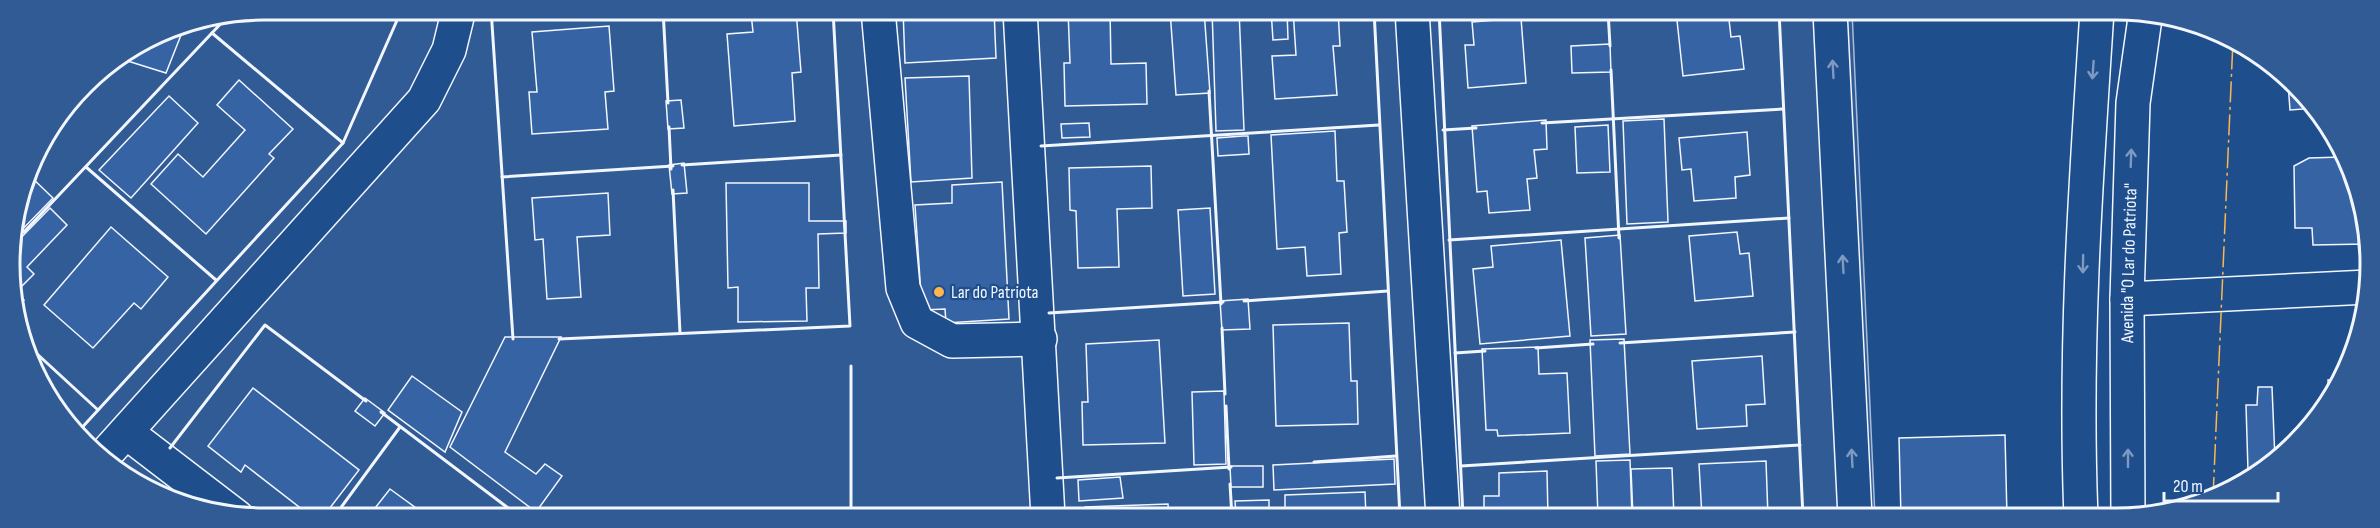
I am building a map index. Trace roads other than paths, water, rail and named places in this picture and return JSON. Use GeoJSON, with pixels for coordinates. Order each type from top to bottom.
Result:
{"type":"FeatureCollection","features":[{"type":"Feature","properties":{"kind":"street"},"geometry":{"type":"LineString","coordinates":[[108,452],[424,100],[449,50],[456,20]]}},
{"type":"Feature","properties":{"kind":"street"},"geometry":{"type":"LineString","coordinates":[[879,20],[903,288],[917,322],[952,341],[1040,339]]}},
{"type":"Feature","properties":{"kind":"street"},"geometry":{"type":"LineString","coordinates":[[1021,20],[1048,508]]}},
{"type":"Feature","properties":{"kind":"street"},"geometry":{"type":"LineString","coordinates":[[1413,20],[1442,508]]}},
{"type":"Feature","properties":{"kind":"street"},"geometry":{"type":"LineString","coordinates":[[1830,20],[1856,508]]}},
{"type":"Feature","properties":{"kind":"street"},"geometry":{"type":"LineString","coordinates":[[2081,508],[2079,459],[2084,198],[2096,20]]}},
{"type":"Feature","properties":{"kind":"street","name":"Avenida \"O Lar do Patriota\""},"geometry":{"type":"LineString","coordinates":[[2128,508],[2127,299],[2133,103],[2145,22]]}},
{"type":"Feature","properties":{"kind":"street"},"geometry":{"type":"LineString","coordinates":[[2127,299],[2359,287]]}},
{"type":"Feature","properties":{"kind":"street"},"geometry":{"type":"LineString","coordinates":[[126,432],[221,505]]}},
{"type":"Feature","properties":{"kind":"place","name":"Lar do Patriota"},"geometry":{"type":"Point","coordinates":[939,292]}}]}
